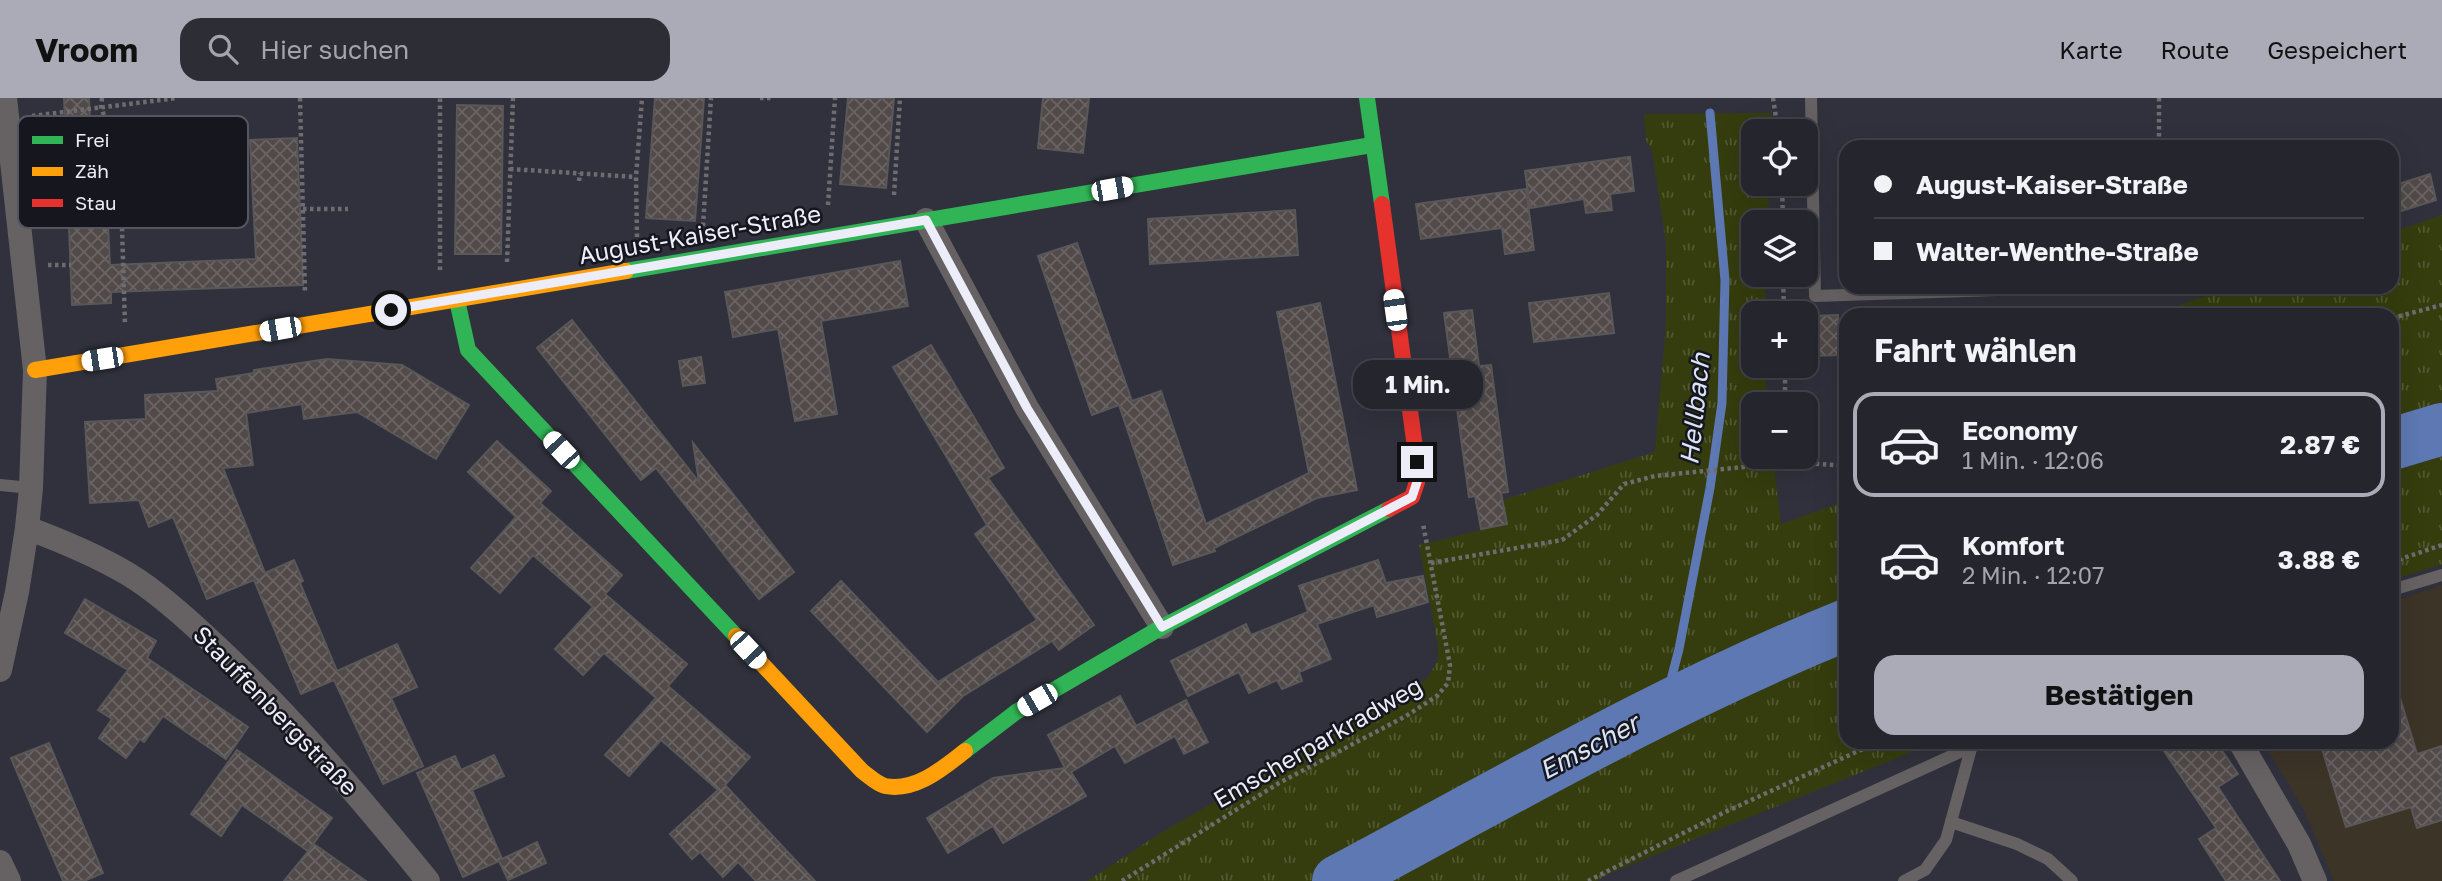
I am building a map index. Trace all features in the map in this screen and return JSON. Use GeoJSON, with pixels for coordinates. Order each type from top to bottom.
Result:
{"type":"FeatureCollection","features":[{"type":"Feature","properties":{"kind":"street"},"geometry":{"type":"LineString","coordinates":[[457,300],[468,349],[862,771],[883,786],[906,787],[934,775],[1016,712],[1162,627],[1412,497],[1417,482],[1417,462],[1367,98]]}},
{"type":"Feature","properties":{"kind":"street"},"geometry":{"type":"LineString","coordinates":[[6,109],[18,213]]}},
{"type":"Feature","properties":{"kind":"street","name":"August-Kaiser-Straße"},"geometry":{"type":"LineString","coordinates":[[36,370],[1372,145]]}},
{"type":"Feature","properties":{"kind":"street"},"geometry":{"type":"LineString","coordinates":[[926,220],[1027,408],[1162,627]]}},
{"type":"Feature","properties":{"kind":"street"},"geometry":{"type":"LineString","coordinates":[[0,670],[17,592],[31,488],[36,370],[20,228]]}},
{"type":"Feature","properties":{"kind":"street","name":"Stauffenbergstraße"},"geometry":{"type":"LineString","coordinates":[[27,528],[73,546],[130,575],[195,626],[245,673],[350,786],[428,881]]}},
{"type":"Feature","properties":{"kind":"street"},"geometry":{"type":"LineString","coordinates":[[2244,749],[2299,845],[2315,881]]}},
{"type":"Feature","properties":{"kind":"street"},"geometry":{"type":"LineString","coordinates":[[0,862],[9,881]]}},
{"type":"Feature","properties":{"kind":"lane"},"geometry":{"type":"LineString","coordinates":[[1811,98],[1815,296],[1875,294]]}},
{"type":"Feature","properties":{"kind":"lane"},"geometry":{"type":"LineString","coordinates":[[0,485],[31,488]]}},
{"type":"Feature","properties":{"kind":"lane"},"geometry":{"type":"LineString","coordinates":[[2399,588],[2442,575]]}},
{"type":"Feature","properties":{"kind":"lane"},"geometry":{"type":"LineString","coordinates":[[1676,881],[1966,749]]}},
{"type":"Feature","properties":{"kind":"lane"},"geometry":{"type":"LineString","coordinates":[[1904,881],[1925,870],[1946,840],[1975,749]]}},
{"type":"Feature","properties":{"kind":"lane"},"geometry":{"type":"LineString","coordinates":[[1951,822],[2048,859],[2072,881]]}},
{"type":"Feature","properties":{"kind":"path"},"geometry":{"type":"LineString","coordinates":[[102,98],[104,116]]}},
{"type":"Feature","properties":{"kind":"path"},"geometry":{"type":"LineString","coordinates":[[6,109],[101,107],[177,98]]}},
{"type":"Feature","properties":{"kind":"path"},"geometry":{"type":"LineString","coordinates":[[300,98],[306,325]]}},
{"type":"Feature","properties":{"kind":"path"},"geometry":{"type":"LineString","coordinates":[[440,98],[440,302]]}},
{"type":"Feature","properties":{"kind":"path"},"geometry":{"type":"LineString","coordinates":[[506,291],[513,98]]}},
{"type":"Feature","properties":{"kind":"path"},"geometry":{"type":"LineString","coordinates":[[638,269],[635,177],[642,98]]}},
{"type":"Feature","properties":{"kind":"path"},"geometry":{"type":"LineString","coordinates":[[701,258],[711,98]]}},
{"type":"Feature","properties":{"kind":"path"},"geometry":{"type":"LineString","coordinates":[[760,98],[772,98]]}},
{"type":"Feature","properties":{"kind":"path"},"geometry":{"type":"LineString","coordinates":[[826,237],[835,98]]}},
{"type":"Feature","properties":{"kind":"path"},"geometry":{"type":"LineString","coordinates":[[892,226],[900,98]]}},
{"type":"Feature","properties":{"kind":"path"},"geometry":{"type":"LineString","coordinates":[[1773,98],[1777,119]]}},
{"type":"Feature","properties":{"kind":"path"},"geometry":{"type":"LineString","coordinates":[[2159,98],[2159,140]]}},
{"type":"Feature","properties":{"kind":"path"},"geometry":{"type":"LineString","coordinates":[[510,169],[635,177]]}},
{"type":"Feature","properties":{"kind":"path"},"geometry":{"type":"LineString","coordinates":[[579,181],[580,173]]}},
{"type":"Feature","properties":{"kind":"path"},"geometry":{"type":"LineString","coordinates":[[303,209],[348,209]]}},
{"type":"Feature","properties":{"kind":"path"},"geometry":{"type":"LineString","coordinates":[[123,228],[124,356]]}},
{"type":"Feature","properties":{"kind":"path"},"geometry":{"type":"LineString","coordinates":[[2399,316],[2442,305]]}},
{"type":"Feature","properties":{"kind":"path"},"geometry":{"type":"LineString","coordinates":[[1818,462],[1839,465]]}},
{"type":"Feature","properties":{"kind":"path"},"geometry":{"type":"LineString","coordinates":[[1431,563],[1562,540],[1597,516],[1624,484],[1655,476],[1741,467]]}},
{"type":"Feature","properties":{"kind":"path","name":"Emscherparkradweg"},"geometry":{"type":"LineString","coordinates":[[1122,881],[1279,783],[1406,716],[1437,696],[1448,683],[1450,665],[1431,563],[1423,525],[1412,497]]}},
{"type":"Feature","properties":{"kind":"path"},"geometry":{"type":"LineString","coordinates":[[2399,560],[2442,545]]}},
{"type":"Feature","properties":{"kind":"path"},"geometry":{"type":"LineString","coordinates":[[1588,881],[1863,749]]}},
{"type":"Feature","properties":{"kind":"shaded area"},"geometry":{"type":"Polygon","coordinates":[[[2442,585],[2442,881],[2334,881],[2304,810],[2267,749],[2399,749],[2399,600],[2442,585]]]}},
{"type":"Feature","properties":{"kind":"green space"},"geometry":{"type":"Polygon","coordinates":[[[1771,113],[1771,119],[1741,119],[1741,196],[1769,196],[1768,210],[1741,210],[1741,287],[1766,287],[1765,301],[1741,301],[1741,378],[1765,378],[1767,392],[1741,392],[1741,469],[1774,469],[1781,524],[1839,503],[1839,749],[1920,749],[1610,873],[1597,881],[1087,881],[1159,834],[1427,679],[1438,660],[1438,645],[1419,545],[1507,524],[1503,500],[1655,452],[1666,324],[1666,243],[1652,151],[1646,140],[1644,114],[1771,113]]]}},
{"type":"Feature","properties":{"kind":"green space"},"geometry":{"type":"Polygon","coordinates":[[[2442,215],[2442,564],[2399,578],[2399,308],[2170,308],[2212,294],[2399,294],[2399,230],[2442,215]]]}},
{"type":"Feature","properties":{"kind":"building"},"geometry":{"type":"Polygon","coordinates":[[[64,98],[89,98],[90,116],[65,116],[64,98]]]}},
{"type":"Feature","properties":{"kind":"building"},"geometry":{"type":"Polygon","coordinates":[[[655,98],[704,98],[695,221],[646,218],[655,98]]]}},
{"type":"Feature","properties":{"kind":"building"},"geometry":{"type":"Polygon","coordinates":[[[848,98],[894,98],[886,188],[840,184],[848,98]]]}},
{"type":"Feature","properties":{"kind":"building"},"geometry":{"type":"Polygon","coordinates":[[[1043,98],[1089,98],[1083,153],[1038,148],[1043,98]]]}},
{"type":"Feature","properties":{"kind":"building"},"geometry":{"type":"Polygon","coordinates":[[[457,105],[503,106],[501,254],[455,254],[457,105]]]}},
{"type":"Feature","properties":{"kind":"building"},"geometry":{"type":"Polygon","coordinates":[[[297,138],[303,285],[111,292],[111,303],[72,305],[69,228],[108,228],[110,265],[256,259],[250,140],[297,138]]]}},
{"type":"Feature","properties":{"kind":"building"},"geometry":{"type":"Polygon","coordinates":[[[1630,157],[1634,191],[1610,194],[1612,210],[1586,213],[1584,199],[1530,208],[1525,171],[1630,157]]]}},
{"type":"Feature","properties":{"kind":"building"},"geometry":{"type":"Polygon","coordinates":[[[2430,174],[2436,200],[2399,212],[2399,184],[2430,174]]]}},
{"type":"Feature","properties":{"kind":"building"},"geometry":{"type":"Polygon","coordinates":[[[1526,189],[1534,250],[1505,254],[1502,228],[1421,239],[1416,204],[1526,189]]]}},
{"type":"Feature","properties":{"kind":"building"},"geometry":{"type":"Polygon","coordinates":[[[1295,210],[1298,255],[1150,264],[1148,219],[1295,210]]]}},
{"type":"Feature","properties":{"kind":"building"},"geometry":{"type":"Polygon","coordinates":[[[1077,243],[1132,401],[1161,391],[1206,524],[1309,473],[1277,312],[1320,303],[1357,490],[1317,498],[1214,548],[1215,551],[1173,565],[1119,405],[1092,415],[1038,256],[1077,243]]]}},
{"type":"Feature","properties":{"kind":"building"},"geometry":{"type":"Polygon","coordinates":[[[900,261],[908,306],[821,321],[837,414],[795,421],[778,329],[733,337],[725,292],[900,261]]]}},
{"type":"Feature","properties":{"kind":"building"},"geometry":{"type":"Polygon","coordinates":[[[1609,293],[1614,333],[1534,342],[1529,303],[1609,293]]]}},
{"type":"Feature","properties":{"kind":"building"},"geometry":{"type":"Polygon","coordinates":[[[1472,310],[1479,366],[1491,365],[1508,492],[1501,493],[1507,524],[1481,529],[1475,496],[1469,497],[1444,313],[1472,310]]]}},
{"type":"Feature","properties":{"kind":"building"},"geometry":{"type":"Polygon","coordinates":[[[1838,315],[1839,355],[1818,356],[1818,316],[1838,315]]]}},
{"type":"Feature","properties":{"kind":"building"},"geometry":{"type":"Polygon","coordinates":[[[572,320],[699,482],[693,443],[794,572],[759,599],[656,468],[641,480],[537,348],[572,320]]]}},
{"type":"Feature","properties":{"kind":"building"},"geometry":{"type":"Polygon","coordinates":[[[931,345],[1004,468],[988,478],[1094,625],[1059,650],[1052,641],[963,696],[927,732],[811,611],[841,581],[938,682],[1037,620],[975,534],[987,525],[893,367],[931,345]]]}},
{"type":"Feature","properties":{"kind":"building"},"geometry":{"type":"Polygon","coordinates":[[[701,357],[705,383],[683,386],[679,361],[701,357]]]}},
{"type":"Feature","properties":{"kind":"building"},"geometry":{"type":"Polygon","coordinates":[[[327,359],[402,365],[469,405],[436,459],[357,412],[304,419],[302,404],[246,413],[253,465],[223,468],[265,573],[294,560],[303,581],[300,583],[337,671],[397,644],[417,687],[391,698],[423,766],[383,784],[334,680],[301,694],[254,580],[207,599],[173,517],[149,527],[139,500],[90,503],[85,422],[146,419],[145,395],[218,391],[216,379],[254,373],[254,370],[327,359]]]}},
{"type":"Feature","properties":{"kind":"building"},"geometry":{"type":"Polygon","coordinates":[[[497,441],[551,491],[540,503],[622,575],[605,594],[687,664],[668,686],[750,757],[725,785],[815,881],[756,881],[738,862],[723,877],[700,852],[692,859],[670,834],[718,790],[661,740],[629,776],[605,755],[656,698],[604,653],[583,675],[555,649],[593,607],[533,555],[500,593],[471,568],[516,517],[468,472],[497,441]]]}},
{"type":"Feature","properties":{"kind":"building"},"geometry":{"type":"Polygon","coordinates":[[[1378,560],[1386,583],[1423,576],[1428,602],[1377,617],[1374,605],[1317,624],[1331,659],[1299,672],[1302,681],[1282,689],[1277,680],[1249,693],[1239,672],[1188,696],[1171,661],[1246,624],[1251,635],[1308,612],[1299,586],[1378,560]]]}},
{"type":"Feature","properties":{"kind":"building"},"geometry":{"type":"Polygon","coordinates":[[[85,599],[156,641],[147,658],[248,727],[226,759],[163,716],[144,742],[140,739],[126,758],[99,738],[112,719],[98,710],[128,670],[65,633],[85,599]]]}},
{"type":"Feature","properties":{"kind":"building"},"geometry":{"type":"Polygon","coordinates":[[[2399,694],[2417,754],[2442,746],[2442,820],[2417,828],[2411,807],[2346,827],[2322,749],[2399,749],[2399,694]]]}},
{"type":"Feature","properties":{"kind":"building"},"geometry":{"type":"Polygon","coordinates":[[[1120,696],[1136,726],[1186,700],[1208,742],[1184,754],[1175,736],[1125,763],[1115,746],[1071,772],[1086,796],[1003,843],[993,826],[948,853],[927,818],[993,778],[1065,768],[1048,735],[1120,696]]]}},
{"type":"Feature","properties":{"kind":"building"},"geometry":{"type":"Polygon","coordinates":[[[49,743],[103,873],[84,881],[63,881],[11,758],[49,743]]]}},
{"type":"Feature","properties":{"kind":"building"},"geometry":{"type":"Polygon","coordinates":[[[2221,749],[2238,774],[2218,787],[2280,881],[2226,881],[2199,839],[2216,828],[2164,751],[2221,749]]]}},
{"type":"Feature","properties":{"kind":"building"},"geometry":{"type":"Polygon","coordinates":[[[237,750],[332,818],[308,851],[242,805],[221,836],[191,814],[237,750]]]}},
{"type":"Feature","properties":{"kind":"building"},"geometry":{"type":"Polygon","coordinates":[[[494,755],[504,776],[472,790],[502,859],[537,842],[546,863],[508,880],[499,861],[463,877],[417,773],[455,756],[461,770],[494,755]]]}},
{"type":"Feature","properties":{"kind":"building"},"geometry":{"type":"Polygon","coordinates":[[[314,844],[366,881],[284,881],[314,844]]]}},
{"type":"Feature","properties":{"kind":"waterway","name":"Hellbach"},"geometry":{"type":"LineString","coordinates":[[1664,707],[1679,649],[1710,488],[1722,403],[1725,280],[1710,113]]}},
{"type":"Feature","properties":{"kind":"waterway","name":"Emscher"},"geometry":{"type":"LineString","coordinates":[[2399,442],[2442,429]]}},
{"type":"Feature","properties":{"kind":"waterway","name":"Emscher"},"geometry":{"type":"LineString","coordinates":[[1338,881],[1652,714],[1716,682],[1839,628]]}},
{"type":"Feature","properties":{"kind":"traffic: fast"},"geometry":{"type":"LineString","coordinates":[[1367,98],[1382,204]]}},
{"type":"Feature","properties":{"kind":"traffic: fast"},"geometry":{"type":"LineString","coordinates":[[626,271],[1372,145]]}},
{"type":"Feature","properties":{"kind":"traffic: fast"},"geometry":{"type":"LineString","coordinates":[[457,300],[468,350],[736,636]]}},
{"type":"Feature","properties":{"kind":"traffic: fast"},"geometry":{"type":"LineString","coordinates":[[965,751],[1016,712],[1162,627],[1389,509]]}},
{"type":"Feature","properties":{"kind":"traffic: slow"},"geometry":{"type":"LineString","coordinates":[[35,370],[626,271]]}},
{"type":"Feature","properties":{"kind":"traffic: slow"},"geometry":{"type":"LineString","coordinates":[[736,636],[862,771],[879,784],[896,787],[918,782],[965,751]]}},
{"type":"Feature","properties":{"kind":"traffic: jam"},"geometry":{"type":"LineString","coordinates":[[1382,204],[1417,462],[1417,482],[1412,497],[1389,509]]}},
{"type":"Feature","properties":{"kind":"route"},"geometry":{"type":"LineString","coordinates":[[391,310],[926,220],[1027,408],[1162,627],[1412,497],[1417,482],[1417,462]]}}]}
